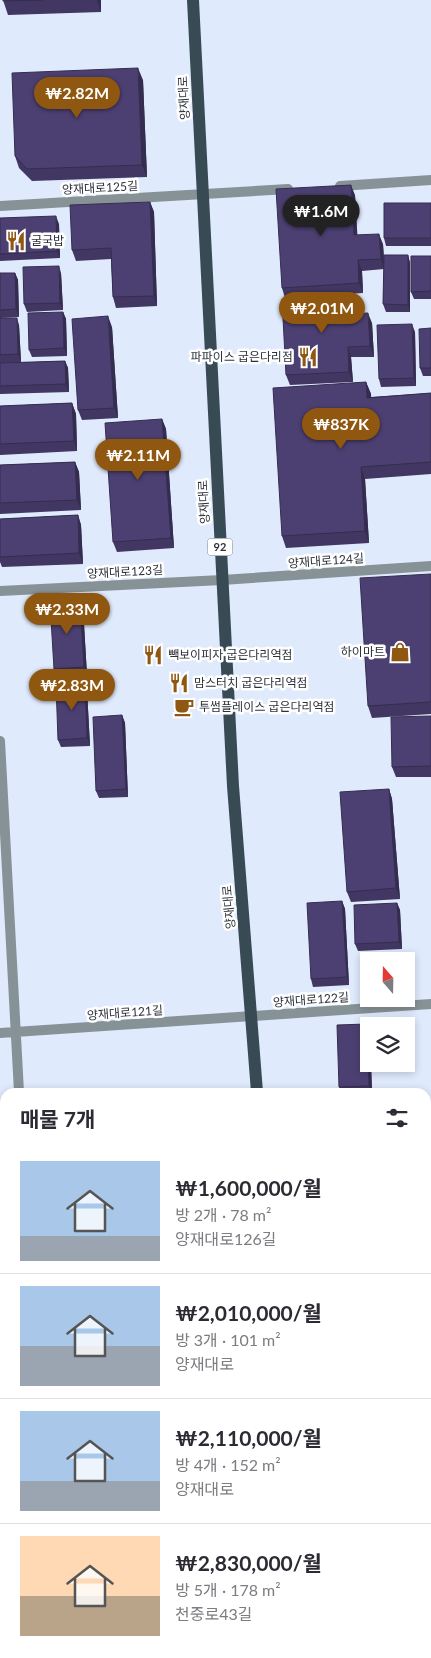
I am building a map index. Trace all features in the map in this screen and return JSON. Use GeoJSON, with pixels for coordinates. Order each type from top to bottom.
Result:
{"type":"FeatureCollection","features":[{"type":"Feature","properties":{"kind":"main road","name":"양재대로"},"geometry":{"type":"LineString","coordinates":[[193,0],[233,786],[257,1088]]}},
{"type":"Feature","properties":{"kind":"street"},"geometry":{"type":"LineString","coordinates":[[327,187],[431,180]]}},
{"type":"Feature","properties":{"kind":"street","name":"양재대로125길"},"geometry":{"type":"LineString","coordinates":[[0,206],[299,188]]}},
{"type":"Feature","properties":{"kind":"street","name":"양재대로124길"},"geometry":{"type":"LineString","coordinates":[[222,580],[431,566]]}},
{"type":"Feature","properties":{"kind":"street","name":"양재대로123길"},"geometry":{"type":"LineString","coordinates":[[0,591],[222,580]]}},
{"type":"Feature","properties":{"kind":"street"},"geometry":{"type":"LineString","coordinates":[[0,741],[19,1088]]}},
{"type":"Feature","properties":{"kind":"street","name":"양재대로122길"},"geometry":{"type":"LineString","coordinates":[[252,1017],[431,1004]]}},
{"type":"Feature","properties":{"kind":"street","name":"양재대로121길"},"geometry":{"type":"LineString","coordinates":[[0,1033],[252,1017]]}},
{"type":"Feature","properties":{"kind":"building"},"geometry":{"type":"Polygon","coordinates":[[[3,0],[43,0],[3,1],[3,0]]]}},
{"type":"Feature","properties":{"kind":"building"},"geometry":{"type":"Polygon","coordinates":[[[138,68],[142,165],[27,169],[15,156],[12,73],[138,68]]]}},
{"type":"Feature","properties":{"kind":"building"},"geometry":{"type":"Polygon","coordinates":[[[351,185],[354,235],[379,234],[381,259],[358,260],[359,283],[282,288],[276,189],[351,185]]]}},
{"type":"Feature","properties":{"kind":"building"},"geometry":{"type":"Polygon","coordinates":[[[150,202],[154,296],[113,297],[111,248],[72,250],[70,205],[150,202]]]}},
{"type":"Feature","properties":{"kind":"building"},"geometry":{"type":"Polygon","coordinates":[[[384,203],[431,203],[431,238],[384,238],[384,203]]]}},
{"type":"Feature","properties":{"kind":"building"},"geometry":{"type":"Polygon","coordinates":[[[56,216],[57,251],[0,254],[0,218],[56,216]]]}},
{"type":"Feature","properties":{"kind":"building"},"geometry":{"type":"Polygon","coordinates":[[[384,255],[408,255],[408,305],[383,304],[384,255]]]}},
{"type":"Feature","properties":{"kind":"building"},"geometry":{"type":"Polygon","coordinates":[[[411,256],[431,256],[431,291],[411,292],[411,256]]]}},
{"type":"Feature","properties":{"kind":"building"},"geometry":{"type":"Polygon","coordinates":[[[59,266],[60,303],[24,304],[23,267],[59,266]]]}},
{"type":"Feature","properties":{"kind":"building"},"geometry":{"type":"Polygon","coordinates":[[[0,273],[15,273],[16,309],[0,310],[0,273]]]}},
{"type":"Feature","properties":{"kind":"building"},"geometry":{"type":"Polygon","coordinates":[[[351,295],[351,314],[368,313],[370,346],[348,347],[349,372],[286,375],[282,299],[351,295]]]}},
{"type":"Feature","properties":{"kind":"building"},"geometry":{"type":"Polygon","coordinates":[[[63,312],[64,348],[29,350],[28,313],[63,312]]]}},
{"type":"Feature","properties":{"kind":"building"},"geometry":{"type":"Polygon","coordinates":[[[108,316],[114,408],[78,410],[72,319],[108,316]]]}},
{"type":"Feature","properties":{"kind":"building"},"geometry":{"type":"Polygon","coordinates":[[[0,318],[17,318],[18,354],[0,355],[0,318]]]}},
{"type":"Feature","properties":{"kind":"building"},"geometry":{"type":"Polygon","coordinates":[[[412,324],[414,378],[379,379],[377,325],[412,324]]]}},
{"type":"Feature","properties":{"kind":"building"},"geometry":{"type":"Polygon","coordinates":[[[431,328],[431,368],[420,368],[419,329],[431,328]]]}},
{"type":"Feature","properties":{"kind":"building"},"geometry":{"type":"Polygon","coordinates":[[[65,361],[66,384],[0,386],[0,363],[65,361]]]}},
{"type":"Feature","properties":{"kind":"building"},"geometry":{"type":"Polygon","coordinates":[[[366,382],[367,398],[431,393],[431,462],[361,467],[365,531],[282,536],[273,388],[366,382]]]}},
{"type":"Feature","properties":{"kind":"building"},"geometry":{"type":"Polygon","coordinates":[[[72,403],[74,441],[0,444],[0,406],[72,403]]]}},
{"type":"Feature","properties":{"kind":"building"},"geometry":{"type":"Polygon","coordinates":[[[162,419],[171,538],[113,542],[105,423],[162,419]]]}},
{"type":"Feature","properties":{"kind":"building"},"geometry":{"type":"Polygon","coordinates":[[[75,462],[77,500],[0,503],[0,465],[75,462]]]}},
{"type":"Feature","properties":{"kind":"building"},"geometry":{"type":"Polygon","coordinates":[[[78,515],[79,553],[0,557],[0,519],[78,515]]]}},
{"type":"Feature","properties":{"kind":"building","name":"하이마트"},"geometry":{"type":"Polygon","coordinates":[[[431,574],[431,702],[368,706],[360,578],[431,574]]]}},
{"type":"Feature","properties":{"kind":"building"},"geometry":{"type":"Polygon","coordinates":[[[80,600],[84,667],[54,669],[50,602],[80,600]]]}},
{"type":"Feature","properties":{"kind":"building"},"geometry":{"type":"Polygon","coordinates":[[[85,682],[87,738],[58,740],[56,684],[85,682]]]}},
{"type":"Feature","properties":{"kind":"building"},"geometry":{"type":"Polygon","coordinates":[[[122,715],[126,789],[96,791],[93,717],[122,715]]]}},
{"type":"Feature","properties":{"kind":"building"},"geometry":{"type":"Polygon","coordinates":[[[431,716],[431,766],[392,767],[391,717],[431,716]]]}},
{"type":"Feature","properties":{"kind":"building"},"geometry":{"type":"Polygon","coordinates":[[[389,789],[396,888],[347,892],[340,792],[389,789]]]}},
{"type":"Feature","properties":{"kind":"building"},"geometry":{"type":"Polygon","coordinates":[[[342,901],[347,977],[311,979],[307,903],[342,901]]]}},
{"type":"Feature","properties":{"kind":"building"},"geometry":{"type":"Polygon","coordinates":[[[397,903],[399,942],[355,944],[354,905],[397,903]]]}},
{"type":"Feature","properties":{"kind":"building"},"geometry":{"type":"Polygon","coordinates":[[[360,1024],[360,1072],[369,1072],[369,1086],[339,1087],[337,1025],[360,1024]]]}},
{"type":"Feature","properties":{"kind":"place","name":"굴국밥"},"geometry":{"type":"Point","coordinates":[16,241]}},
{"type":"Feature","properties":{"kind":"place","name":"파파이스 굽은다리점"},"geometry":{"type":"Point","coordinates":[308,357]}},
{"type":"Feature","properties":{"kind":"place","name":"하이마트"},"geometry":{"type":"Point","coordinates":[400,652]}},
{"type":"Feature","properties":{"kind":"place","name":"빽보이피자 굽은다리역점"},"geometry":{"type":"Point","coordinates":[153,655]}},
{"type":"Feature","properties":{"kind":"place","name":"맘스터치 굽은다리역점"},"geometry":{"type":"Point","coordinates":[179,683]}},
{"type":"Feature","properties":{"kind":"place","name":"투썸플레이스 굽은다리역점"},"geometry":{"type":"Point","coordinates":[184,707]}}]}
